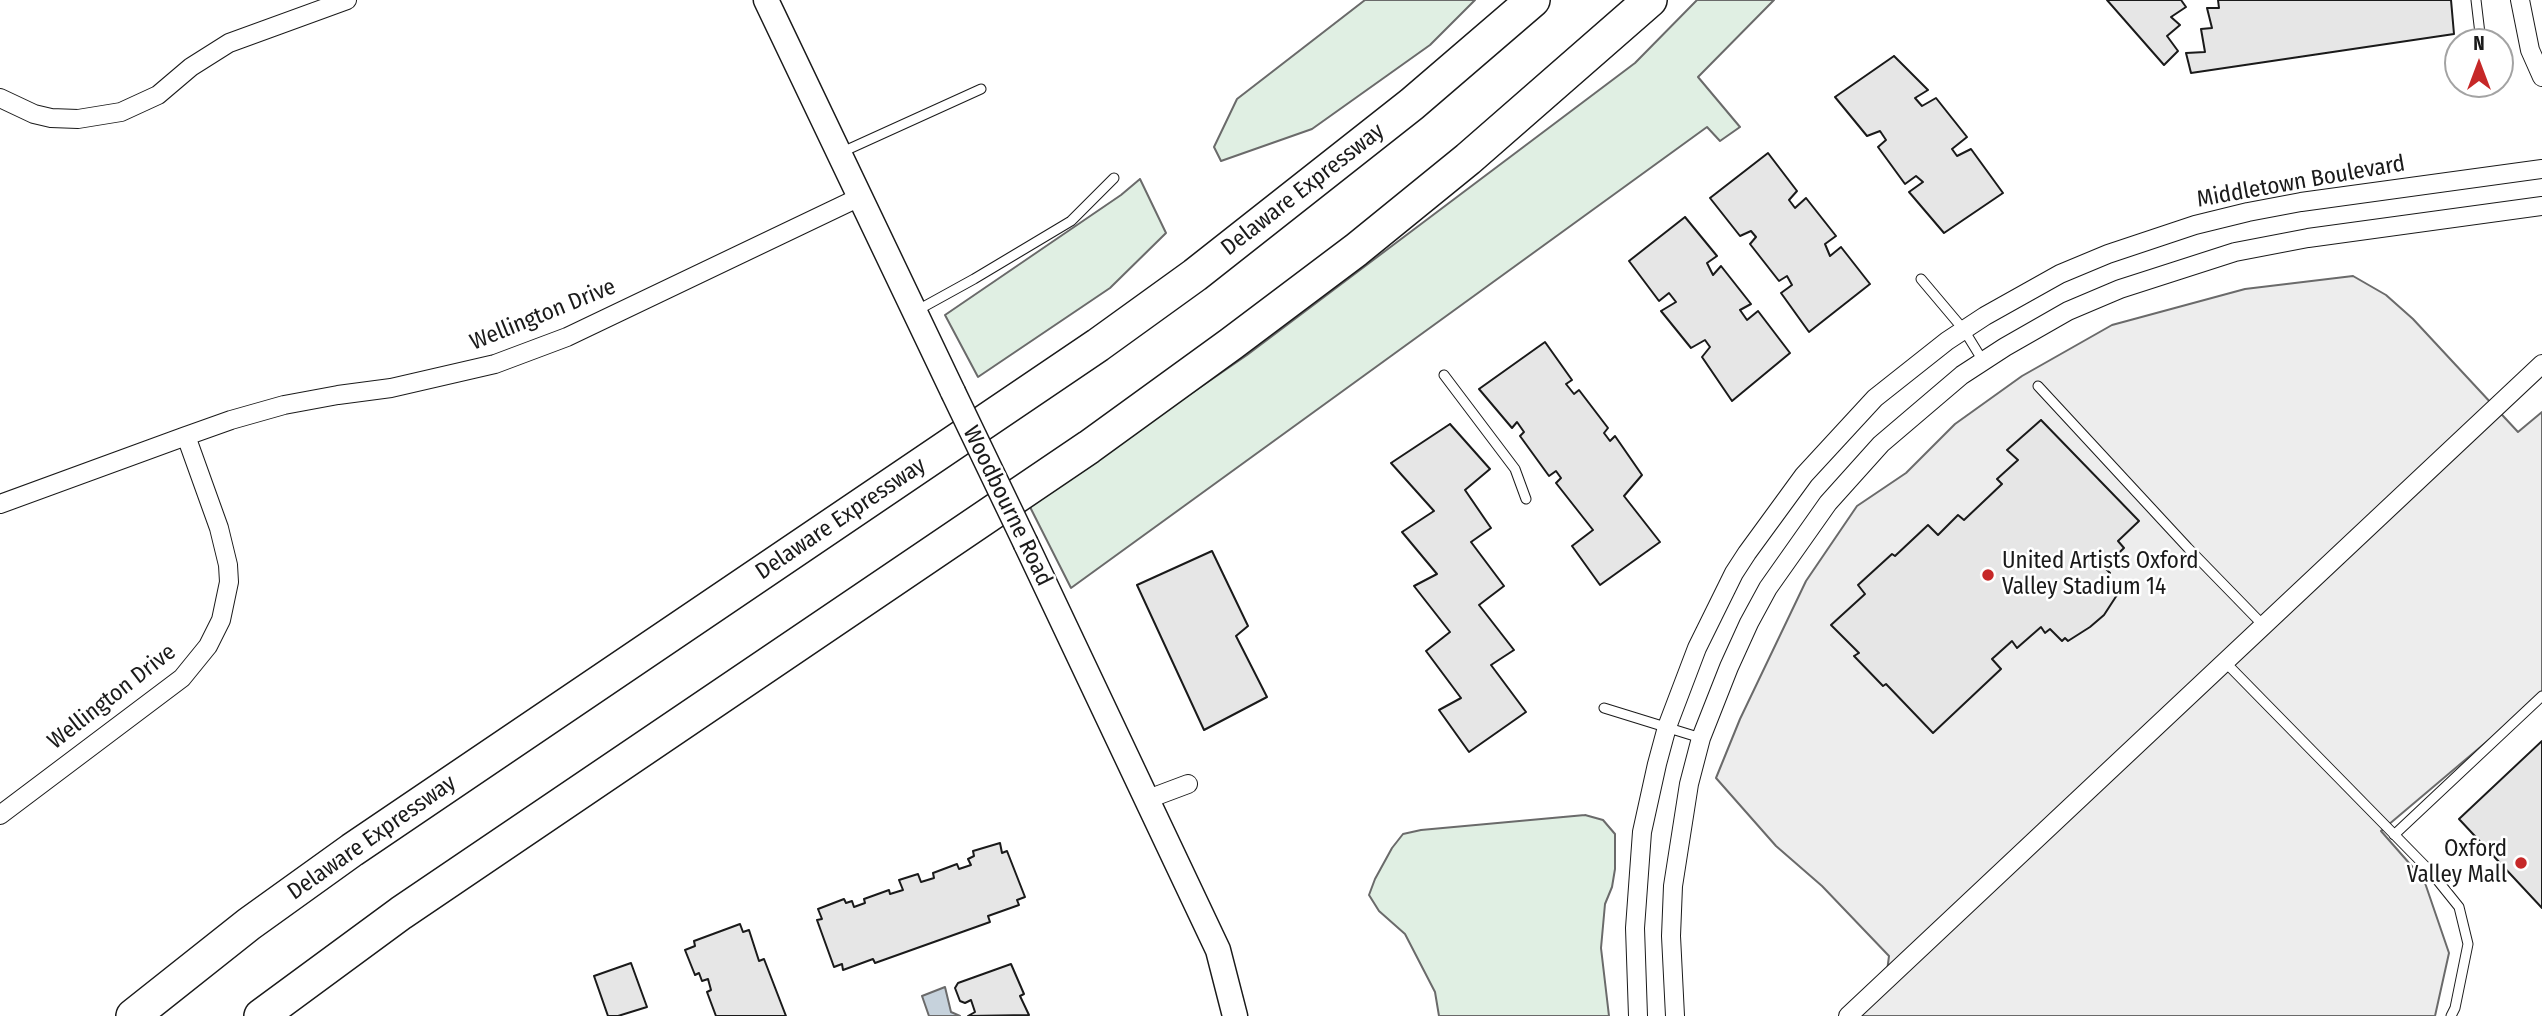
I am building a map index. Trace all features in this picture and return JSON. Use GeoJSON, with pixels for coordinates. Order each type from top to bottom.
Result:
{"type":"FeatureCollection","features":[{"type":"Feature","properties":{"kind":"highway","name":"Delaware Expressway"},"geometry":{"type":"LineString","coordinates":[[133,1016],[249,924],[352,850],[1098,345],[1195,275],[1412,104],[1533,0]]}},
{"type":"Feature","properties":{"kind":"highway"},"geometry":{"type":"LineString","coordinates":[[261,1016],[401,914],[1088,447],[1231,344],[1356,250],[1457,167],[1650,0]]}},
{"type":"Feature","properties":{"kind":"main road","name":"Woodbourne Road"},"geometry":{"type":"LineString","coordinates":[[766,0],[1218,950],[1235,1016]]}},
{"type":"Feature","properties":{"kind":"street"},"geometry":{"type":"LineString","coordinates":[[0,98],[34,114],[51,118],[78,119],[121,112],[158,95],[201,60],[229,43],[347,0]]}},
{"type":"Feature","properties":{"kind":"street"},"geometry":{"type":"LineString","coordinates":[[2520,0],[2530,50],[2542,77]]}},
{"type":"Feature","properties":{"kind":"street","name":"Middletown Boulevard"},"geometry":{"type":"LineString","coordinates":[[1638,1016],[1635,928],[1642,832],[1667,727],[1697,648],[1734,573],[1804,475],[1875,398],[1964,330],[2060,274],[2108,254],[2194,225],[2301,202],[2542,169]]}},
{"type":"Feature","properties":{"kind":"street","name":"Wellington Drive"},"geometry":{"type":"LineString","coordinates":[[0,504],[231,420],[285,405],[338,394],[391,388],[495,364],[567,337],[860,197]]}},
{"type":"Feature","properties":{"kind":"street"},"geometry":{"type":"LineString","coordinates":[[1675,1016],[1671,936],[1673,886],[1689,784],[1701,738],[1749,623],[1789,556],[1828,503],[1901,426],[1983,361],[2078,307],[2143,281],[2235,252],[2308,238],[2542,206]]}},
{"type":"Feature","properties":{"kind":"street"},"geometry":{"type":"LineString","coordinates":[[1848,1016],[2542,363]]}},
{"type":"Feature","properties":{"kind":"street","name":"Wellington Drive"},"geometry":{"type":"LineString","coordinates":[[0,815],[182,678],[208,646],[226,605],[228,565],[219,528],[186,436]]}},
{"type":"Feature","properties":{"kind":"street"},"geometry":{"type":"LineString","coordinates":[[1148,799],[1188,784]]}},
{"type":"Feature","properties":{"kind":"lane"},"geometry":{"type":"LineString","coordinates":[[2476,0],[2479,28]]}},
{"type":"Feature","properties":{"kind":"lane"},"geometry":{"type":"LineString","coordinates":[[839,153],[981,89]]}},
{"type":"Feature","properties":{"kind":"lane"},"geometry":{"type":"LineString","coordinates":[[914,311],[974,279],[1071,220],[1114,178]]}},
{"type":"Feature","properties":{"kind":"lane"},"geometry":{"type":"LineString","coordinates":[[1921,279],[1964,330],[1983,361]]}},
{"type":"Feature","properties":{"kind":"lane"},"geometry":{"type":"LineString","coordinates":[[1444,375],[1515,469],[1527,499]]}},
{"type":"Feature","properties":{"kind":"lane"},"geometry":{"type":"LineString","coordinates":[[2038,386],[2264,626]]}},
{"type":"Feature","properties":{"kind":"lane"},"geometry":{"type":"LineString","coordinates":[[2225,662],[2430,871],[2459,907],[2468,944],[2451,1016]]}},
{"type":"Feature","properties":{"kind":"lane"},"geometry":{"type":"LineString","coordinates":[[2394,835],[2542,696]]}},
{"type":"Feature","properties":{"kind":"lane"},"geometry":{"type":"LineString","coordinates":[[1604,708],[1701,738]]}},
{"type":"Feature","properties":{"kind":"green space"},"geometry":{"type":"Polygon","coordinates":[[[1365,0],[1475,0],[1430,45],[1312,129],[1221,161],[1214,147],[1237,99],[1365,0]]]}},
{"type":"Feature","properties":{"kind":"green space"},"geometry":{"type":"Polygon","coordinates":[[[1697,0],[1774,0],[1698,77],[1740,127],[1720,141],[1707,127],[1071,588],[1029,505],[1247,355],[1635,63],[1697,0]]]}},
{"type":"Feature","properties":{"kind":"green space"},"geometry":{"type":"Polygon","coordinates":[[[1140,179],[1166,233],[1110,288],[978,377],[945,315],[1121,195],[1140,179]]]}},
{"type":"Feature","properties":{"kind":"green space"},"geometry":{"type":"Polygon","coordinates":[[[1585,815],[1603,820],[1615,834],[1615,869],[1605,904],[1601,948],[1609,1016],[1439,1016],[1435,992],[1405,934],[1379,911],[1369,895],[1392,848],[1403,834],[1421,830],[1585,815]]]}},
{"type":"Feature","properties":{"kind":"shaded area"},"geometry":{"type":"Polygon","coordinates":[[[2353,276],[2386,295],[2413,319],[2518,432],[2542,412],[2542,695],[2381,831],[2424,880],[2449,953],[2435,1016],[1855,1016],[1885,987],[1889,956],[1822,886],[1776,846],[1716,778],[1740,719],[1806,581],[1857,506],[1906,473],[1955,424],[2022,376],[2112,325],[2245,289],[2353,276]]]}},
{"type":"Feature","properties":{"kind":"shaded area"},"geometry":{"type":"Polygon","coordinates":[[[945,987],[951,1012],[960,1016],[929,1016],[922,996],[945,987]]]}},
{"type":"Feature","properties":{"kind":"building"},"geometry":{"type":"Polygon","coordinates":[[[2107,0],[2181,0],[2186,7],[2171,17],[2180,25],[2167,36],[2178,51],[2164,65],[2107,0]]]}},
{"type":"Feature","properties":{"kind":"building"},"geometry":{"type":"Polygon","coordinates":[[[2218,0],[2451,0],[2453,28],[2444,28],[2444,35],[2191,73],[2186,53],[2205,52],[2201,29],[2212,28],[2207,8],[2219,8],[2218,0]]]}},
{"type":"Feature","properties":{"kind":"building"},"geometry":{"type":"Polygon","coordinates":[[[1894,56],[1928,90],[1915,98],[1922,106],[1936,98],[1967,137],[1952,149],[1957,156],[1971,149],[2003,193],[1944,233],[1909,192],[1923,182],[1916,176],[1905,184],[1878,147],[1886,140],[1880,131],[1867,136],[1835,97],[1894,56]]]}},
{"type":"Feature","properties":{"kind":"building"},"geometry":{"type":"Polygon","coordinates":[[[1768,153],[1797,191],[1789,200],[1795,208],[1806,198],[1836,236],[1825,244],[1830,256],[1841,247],[1870,284],[1809,332],[1781,293],[1792,285],[1787,276],[1779,281],[1750,244],[1756,237],[1751,231],[1740,236],[1710,198],[1768,153]]]}},
{"type":"Feature","properties":{"kind":"building"},"geometry":{"type":"Polygon","coordinates":[[[1685,217],[1717,256],[1707,263],[1713,275],[1721,266],[1751,304],[1740,310],[1747,320],[1758,311],[1790,353],[1732,401],[1702,357],[1710,347],[1705,340],[1691,348],[1661,311],[1676,302],[1669,293],[1659,301],[1629,261],[1685,217]]]}},
{"type":"Feature","properties":{"kind":"building"},"geometry":{"type":"Polygon","coordinates":[[[1545,342],[1572,380],[1566,384],[1574,394],[1579,390],[1608,428],[1604,433],[1610,441],[1615,436],[1642,475],[1624,496],[1660,542],[1600,585],[1572,546],[1593,530],[1556,483],[1561,478],[1556,471],[1549,476],[1520,436],[1524,432],[1517,422],[1512,428],[1479,389],[1545,342]]]}},
{"type":"Feature","properties":{"kind":"building","name":"United Artists Oxford Valley Stadium 14"},"geometry":{"type":"Polygon","coordinates":[[[2041,420],[2139,521],[2118,541],[2124,548],[2104,567],[2110,573],[2105,577],[2117,590],[2114,593],[2117,595],[2104,615],[2068,641],[2065,638],[2062,641],[2050,629],[2045,633],[2041,627],[2017,648],[2012,641],[1992,659],[2001,669],[1933,733],[1886,684],[1883,686],[1854,656],[1859,653],[1831,625],[1865,594],[1858,585],[1892,554],[1895,556],[1928,525],[1938,535],[1958,515],[1964,520],[2002,484],[1997,479],[2018,460],[2007,450],[2041,420]]]}},
{"type":"Feature","properties":{"kind":"building"},"geometry":{"type":"Polygon","coordinates":[[[1450,424],[1490,469],[1465,490],[1491,528],[1471,542],[1504,586],[1479,605],[1514,650],[1491,665],[1526,712],[1469,752],[1439,710],[1461,698],[1426,651],[1450,632],[1414,586],[1437,574],[1402,532],[1434,511],[1391,463],[1450,424]]]}},
{"type":"Feature","properties":{"kind":"building"},"geometry":{"type":"Polygon","coordinates":[[[1212,551],[1248,626],[1236,636],[1267,697],[1204,730],[1137,585],[1212,551]]]}},
{"type":"Feature","properties":{"kind":"building","name":"Oxford Valley Mall"},"geometry":{"type":"Polygon","coordinates":[[[2542,741],[2542,908],[2459,819],[2542,741]]]}},
{"type":"Feature","properties":{"kind":"building"},"geometry":{"type":"Polygon","coordinates":[[[1000,843],[1002,853],[1007,851],[1025,897],[1017,900],[1019,905],[988,916],[990,922],[875,963],[873,959],[843,970],[842,964],[834,967],[817,920],[822,919],[818,909],[844,899],[846,903],[852,901],[854,907],[865,903],[864,899],[889,890],[890,894],[903,890],[899,880],[918,874],[921,882],[934,878],[933,873],[957,864],[959,869],[971,865],[968,859],[974,856],[973,851],[1000,843]]]}},
{"type":"Feature","properties":{"kind":"building"},"geometry":{"type":"Polygon","coordinates":[[[740,924],[743,932],[749,930],[759,961],[764,959],[786,1016],[716,1016],[707,992],[711,990],[708,979],[702,981],[699,973],[695,975],[685,950],[695,946],[694,941],[740,924]]]}},
{"type":"Feature","properties":{"kind":"building"},"geometry":{"type":"Polygon","coordinates":[[[631,963],[647,1007],[618,1016],[608,1016],[594,976],[631,963]]]}},
{"type":"Feature","properties":{"kind":"building"},"geometry":{"type":"Polygon","coordinates":[[[1011,964],[1024,994],[1020,996],[1029,1015],[968,1016],[975,1012],[971,1000],[965,1003],[960,1001],[955,988],[958,983],[1011,964]]]}},
{"type":"Feature","properties":{"kind":"place","name":"United Artists Oxford Valley Stadium 14"},"geometry":{"type":"Point","coordinates":[1988,575]}},
{"type":"Feature","properties":{"kind":"place","name":"Oxford Valley Mall"},"geometry":{"type":"Point","coordinates":[2521,863]}}]}
